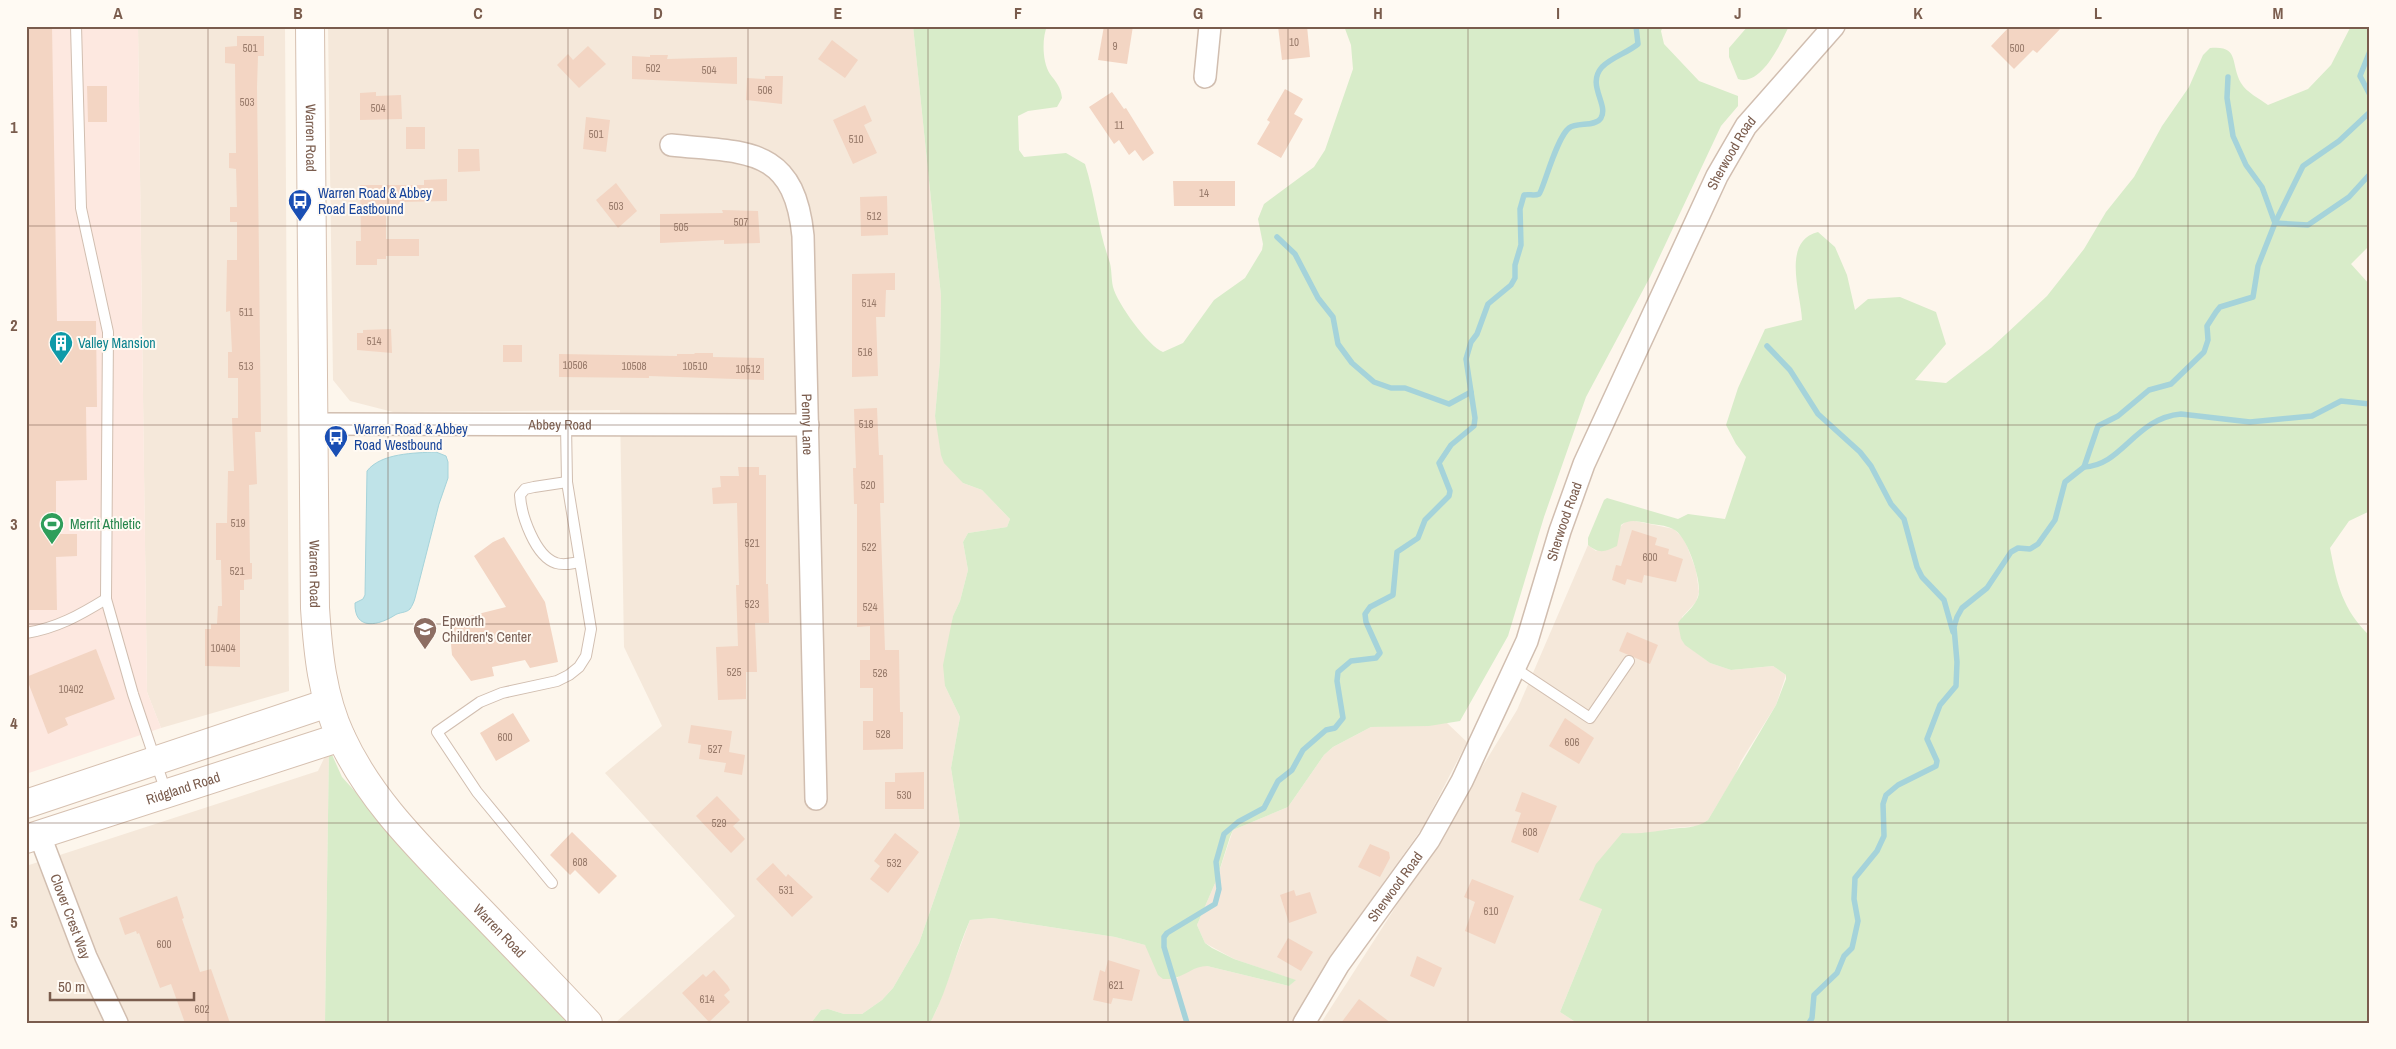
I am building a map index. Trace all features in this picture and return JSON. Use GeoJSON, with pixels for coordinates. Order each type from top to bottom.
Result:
{"type":"FeatureCollection","features":[{"type":"Feature","properties":{"kind":"street","name":"Warren Road"},"geometry":{"type":"LineString","coordinates":[[310,26],[314,549],[318,657],[328,703],[341,737],[365,783],[405,832],[588,1023]]}},
{"type":"Feature","properties":{"kind":"street"},"geometry":{"type":"LineString","coordinates":[[1205,77],[1210,26]]}},
{"type":"Feature","properties":{"kind":"street","name":"Sherwood Road"},"geometry":{"type":"LineString","coordinates":[[1304,1023],[1339,964],[1409,868],[1441,820],[1516,669],[1527,642],[1560,530],[1584,464],[1717,176],[1746,126],[1834,26]]}},
{"type":"Feature","properties":{"kind":"street","name":"Penny Lane"},"geometry":{"type":"LineString","coordinates":[[671,145],[730,151],[761,158],[774,165],[793,188],[799,204],[803,236],[816,799]]}},
{"type":"Feature","properties":{"kind":"street","name":"Abbey Road"},"geometry":{"type":"LineString","coordinates":[[314,424],[808,425]]}},
{"type":"Feature","properties":{"kind":"street"},"geometry":{"type":"LineString","coordinates":[[26,804],[328,703]]}},
{"type":"Feature","properties":{"kind":"street","name":"Ridgland Road"},"geometry":{"type":"LineString","coordinates":[[33,838],[341,737]]}},
{"type":"Feature","properties":{"kind":"street","name":"Clover Crest Way"},"geometry":{"type":"LineString","coordinates":[[33,838],[117,1023]]}},
{"type":"Feature","properties":{"kind":"lane"},"geometry":{"type":"LineString","coordinates":[[76,26],[81,208],[108,332],[106,599],[133,694],[166,793]]}},
{"type":"Feature","properties":{"kind":"lane"},"geometry":{"type":"LineString","coordinates":[[552,883],[477,792],[437,732],[480,702],[502,693],[558,681],[579,667],[586,656],[591,629],[567,482],[566,425]]}},
{"type":"Feature","properties":{"kind":"lane"},"geometry":{"type":"LineString","coordinates":[[567,482],[526,489],[520,495],[520,506],[525,522],[537,546],[547,557],[556,563],[580,562]]}},
{"type":"Feature","properties":{"kind":"lane"},"geometry":{"type":"LineString","coordinates":[[26,633],[46,630],[75,618],[106,599]]}},
{"type":"Feature","properties":{"kind":"lane"},"geometry":{"type":"LineString","coordinates":[[1516,669],[1590,718],[1629,661]]}},
{"type":"Feature","properties":{"kind":"shaded area"},"geometry":{"type":"Polygon","coordinates":[[[26,26],[138,26],[147,692],[161,728],[26,774],[26,26]]]}},
{"type":"Feature","properties":{"kind":"shaded area"},"geometry":{"type":"Polygon","coordinates":[[[138,26],[285,26],[289,691],[161,728],[147,692],[138,26]]]}},
{"type":"Feature","properties":{"kind":"shaded area"},"geometry":{"type":"Polygon","coordinates":[[[328,26],[913,26],[941,296],[940,360],[935,416],[963,483],[982,490],[1010,519],[1007,527],[968,533],[963,542],[968,570],[960,601],[953,616],[945,686],[960,717],[951,768],[960,825],[919,943],[893,988],[882,1000],[862,1014],[844,1014],[828,1009],[821,1010],[811,1023],[615,1023],[735,916],[605,773],[662,726],[624,647],[620,410],[393,412],[350,401],[333,380],[328,26]]]}},
{"type":"Feature","properties":{"kind":"shaded area"},"geometry":{"type":"Polygon","coordinates":[[[1626,521],[1674,529],[1683,538],[1687,546],[1696,570],[1699,592],[1696,602],[1682,617],[1681,639],[1685,644],[1710,663],[1731,670],[1773,666],[1786,675],[1776,705],[1741,761],[1735,775],[1708,820],[1699,826],[1672,828],[1644,835],[1622,833],[1602,909],[1560,1012],[1577,1023],[1321,1023],[1411,883],[1517,710],[1588,545],[1596,551],[1626,521]]]}},
{"type":"Feature","properties":{"kind":"shaded area"},"geometry":{"type":"Polygon","coordinates":[[[1447,723],[1467,742],[1423,827],[1343,939],[1304,1003],[1295,1023],[930,1023],[970,920],[992,918],[1115,937],[1145,945],[1177,978],[1183,973],[1200,966],[1207,966],[1289,986],[1295,980],[1234,959],[1205,943],[1197,925],[1216,881],[1233,830],[1288,807],[1324,755],[1333,747],[1371,727],[1447,723]]]}},
{"type":"Feature","properties":{"kind":"shaded area"},"geometry":{"type":"Polygon","coordinates":[[[329,748],[325,1023],[26,1023],[26,866],[318,771],[329,748]]]}},
{"type":"Feature","properties":{"kind":"green space"},"geometry":{"type":"Polygon","coordinates":[[[913,26],[1047,26],[1044,43],[1045,63],[1059,88],[1062,98],[1057,107],[1028,111],[1018,116],[1019,150],[1024,157],[1066,153],[1085,164],[1110,263],[1113,287],[1120,303],[1142,333],[1149,342],[1163,352],[1183,343],[1214,300],[1245,278],[1262,250],[1263,244],[1258,219],[1264,204],[1314,167],[1325,150],[1353,69],[1351,45],[1344,26],[1663,26],[1661,31],[1664,44],[1699,81],[1738,96],[1738,106],[1721,126],[1650,277],[1586,397],[1544,517],[1508,636],[1460,721],[1429,726],[1371,727],[1333,747],[1324,755],[1288,807],[1233,830],[1216,881],[1197,925],[1205,943],[1212,948],[1234,959],[1296,980],[1289,986],[1207,966],[1198,967],[1179,977],[1163,979],[1158,975],[1145,945],[1115,937],[992,918],[970,920],[942,998],[930,1023],[811,1023],[821,1010],[828,1009],[844,1014],[862,1014],[882,1000],[893,988],[919,943],[960,825],[951,768],[960,717],[945,686],[943,665],[953,616],[960,601],[968,570],[963,542],[968,533],[1007,527],[1010,519],[982,490],[963,483],[944,463],[941,455],[935,416],[940,360],[941,296],[913,26]]]}},
{"type":"Feature","properties":{"kind":"green space"},"geometry":{"type":"Polygon","coordinates":[[[1748,26],[1789,26],[1769,62],[1755,76],[1746,80],[1738,79],[1729,57],[1729,48],[1748,26]]]}},
{"type":"Feature","properties":{"kind":"green space"},"geometry":{"type":"Polygon","coordinates":[[[2351,26],[2370,26],[2370,245],[2351,264],[2370,285],[2370,511],[2349,521],[2330,548],[2338,585],[2347,606],[2370,636],[2370,1023],[1577,1023],[1560,1012],[1602,909],[1579,900],[1596,864],[1622,833],[1689,827],[1699,825],[1708,820],[1776,705],[1786,679],[1786,675],[1773,666],[1731,670],[1710,663],[1685,645],[1681,639],[1678,623],[1697,600],[1699,585],[1688,548],[1683,539],[1673,529],[1640,522],[1627,522],[1621,525],[1617,546],[1602,551],[1595,550],[1588,545],[1588,538],[1604,500],[1607,498],[1678,519],[1688,514],[1725,519],[1746,457],[1736,444],[1726,425],[1738,388],[1765,329],[1802,320],[1796,257],[1800,246],[1807,237],[1818,232],[1835,247],[1847,275],[1855,310],[1868,299],[1900,297],[1936,312],[1946,344],[1915,380],[1946,383],[1991,348],[2047,296],[2084,249],[2106,212],[2134,177],[2162,126],[2189,87],[2203,55],[2210,48],[2226,49],[2230,52],[2243,86],[2268,105],[2308,89],[2331,65],[2351,26]]]}},
{"type":"Feature","properties":{"kind":"green space"},"geometry":{"type":"Polygon","coordinates":[[[329,748],[342,777],[510,963],[572,1023],[325,1023],[329,748]]]}},
{"type":"Feature","properties":{"kind":"water"},"geometry":{"type":"Polygon","coordinates":[[[436,452],[446,456],[448,478],[439,504],[414,602],[410,609],[389,619],[369,624],[363,622],[359,619],[356,612],[355,603],[363,599],[365,595],[367,471],[373,465],[389,457],[436,452]]]}},
{"type":"Feature","properties":{"kind":"building"},"geometry":{"type":"Polygon","coordinates":[[[26,26],[52,26],[57,321],[96,321],[97,407],[86,407],[87,480],[56,481],[56,534],[77,534],[77,556],[56,557],[57,610],[26,610],[26,26]]]}},
{"type":"Feature","properties":{"kind":"building"},"geometry":{"type":"Polygon","coordinates":[[[1104,26],[1133,26],[1127,64],[1098,60],[1104,26]]]}},
{"type":"Feature","properties":{"kind":"building"},"geometry":{"type":"Polygon","coordinates":[[[1278,26],[1307,26],[1310,57],[1282,60],[1278,26]]]}},
{"type":"Feature","properties":{"kind":"building"},"geometry":{"type":"Polygon","coordinates":[[[2010,26],[2063,26],[2037,53],[2033,50],[2014,69],[1991,46],[2010,26]]]}},
{"type":"Feature","properties":{"kind":"building"},"geometry":{"type":"Polygon","coordinates":[[[237,36],[264,36],[264,56],[258,56],[257,87],[261,432],[255,432],[257,484],[249,485],[252,579],[244,580],[244,590],[240,590],[240,667],[205,666],[205,629],[211,629],[211,624],[217,624],[218,606],[222,606],[221,560],[216,560],[216,523],[227,523],[228,471],[234,471],[232,418],[238,418],[238,378],[228,378],[228,352],[232,352],[230,311],[226,312],[227,260],[237,260],[237,222],[230,222],[230,207],[237,207],[236,169],[229,168],[229,153],[236,153],[235,64],[225,63],[225,47],[237,46],[237,36]]]}},
{"type":"Feature","properties":{"kind":"building"},"geometry":{"type":"Polygon","coordinates":[[[832,40],[858,60],[845,78],[818,59],[832,40]]]}},
{"type":"Feature","properties":{"kind":"building"},"geometry":{"type":"Polygon","coordinates":[[[588,46],[606,64],[579,88],[557,65],[568,54],[573,60],[588,46]]]}},
{"type":"Feature","properties":{"kind":"building"},"geometry":{"type":"Polygon","coordinates":[[[650,55],[668,55],[667,59],[737,57],[737,84],[632,79],[632,56],[650,57],[650,55]]]}},
{"type":"Feature","properties":{"kind":"building"},"geometry":{"type":"Polygon","coordinates":[[[765,76],[783,76],[782,104],[746,100],[747,78],[765,79],[765,76]]]}},
{"type":"Feature","properties":{"kind":"building"},"geometry":{"type":"Polygon","coordinates":[[[87,86],[107,86],[107,122],[88,122],[87,86]]]}},
{"type":"Feature","properties":{"kind":"building"},"geometry":{"type":"Polygon","coordinates":[[[1285,89],[1303,99],[1294,114],[1303,119],[1281,158],[1257,144],[1270,122],[1267,120],[1285,89]]]}},
{"type":"Feature","properties":{"kind":"building"},"geometry":{"type":"Polygon","coordinates":[[[376,92],[376,96],[401,95],[402,119],[360,120],[360,93],[376,92]]]}},
{"type":"Feature","properties":{"kind":"building"},"geometry":{"type":"Polygon","coordinates":[[[1112,92],[1124,109],[1126,108],[1154,153],[1143,161],[1135,150],[1129,155],[1119,140],[1114,144],[1089,107],[1112,92]]]}},
{"type":"Feature","properties":{"kind":"building"},"geometry":{"type":"Polygon","coordinates":[[[865,105],[872,121],[864,125],[877,153],[853,164],[833,120],[865,105]]]}},
{"type":"Feature","properties":{"kind":"building"},"geometry":{"type":"Polygon","coordinates":[[[586,117],[610,120],[606,152],[583,149],[586,117]]]}},
{"type":"Feature","properties":{"kind":"building"},"geometry":{"type":"Polygon","coordinates":[[[406,127],[425,127],[425,149],[406,149],[406,127]]]}},
{"type":"Feature","properties":{"kind":"building"},"geometry":{"type":"Polygon","coordinates":[[[458,149],[479,149],[480,171],[458,172],[458,149]]]}},
{"type":"Feature","properties":{"kind":"building"},"geometry":{"type":"Polygon","coordinates":[[[447,179],[447,201],[403,202],[403,207],[386,208],[386,239],[419,239],[419,256],[386,256],[386,259],[377,259],[377,265],[356,265],[356,241],[361,241],[360,185],[424,185],[424,180],[447,179]]]}},
{"type":"Feature","properties":{"kind":"building"},"geometry":{"type":"Polygon","coordinates":[[[1173,181],[1235,181],[1235,206],[1174,206],[1173,181]]]}},
{"type":"Feature","properties":{"kind":"building"},"geometry":{"type":"Polygon","coordinates":[[[616,183],[637,211],[618,228],[596,200],[616,183]]]}},
{"type":"Feature","properties":{"kind":"building"},"geometry":{"type":"Polygon","coordinates":[[[887,196],[888,235],[861,236],[860,197],[887,196]]]}},
{"type":"Feature","properties":{"kind":"building"},"geometry":{"type":"Polygon","coordinates":[[[722,210],[758,211],[760,243],[724,244],[724,240],[660,243],[660,214],[723,213],[722,210]]]}},
{"type":"Feature","properties":{"kind":"building"},"geometry":{"type":"Polygon","coordinates":[[[895,273],[895,290],[886,290],[885,317],[876,317],[878,376],[852,377],[852,274],[895,273]]]}},
{"type":"Feature","properties":{"kind":"building"},"geometry":{"type":"Polygon","coordinates":[[[391,329],[392,353],[357,350],[357,333],[363,333],[363,330],[391,329]]]}},
{"type":"Feature","properties":{"kind":"building"},"geometry":{"type":"Polygon","coordinates":[[[503,345],[522,345],[522,362],[503,362],[503,345]]]}},
{"type":"Feature","properties":{"kind":"building"},"geometry":{"type":"Polygon","coordinates":[[[713,353],[713,357],[764,358],[764,380],[649,376],[649,378],[559,377],[559,354],[677,356],[677,354],[713,353]]]}},
{"type":"Feature","properties":{"kind":"building"},"geometry":{"type":"Polygon","coordinates":[[[877,408],[879,455],[883,455],[884,503],[880,503],[885,650],[899,650],[900,712],[903,712],[903,749],[863,750],[863,721],[873,721],[873,688],[860,688],[860,660],[870,660],[870,626],[857,627],[857,504],[854,504],[853,468],[856,468],[854,409],[877,408]]]}},
{"type":"Feature","properties":{"kind":"building"},"geometry":{"type":"Polygon","coordinates":[[[738,467],[759,467],[759,475],[766,475],[766,584],[768,584],[769,623],[755,623],[757,672],[746,672],[746,699],[718,700],[716,647],[738,646],[736,585],[739,585],[737,503],[713,504],[712,488],[721,487],[720,476],[739,476],[738,467]]]}},
{"type":"Feature","properties":{"kind":"building"},"geometry":{"type":"Polygon","coordinates":[[[1632,530],[1657,538],[1655,545],[1669,549],[1668,554],[1683,559],[1676,582],[1644,575],[1642,583],[1627,579],[1625,585],[1612,580],[1616,565],[1621,566],[1632,530]]]}},
{"type":"Feature","properties":{"kind":"building"},"geometry":{"type":"Polygon","coordinates":[[[504,537],[545,602],[558,662],[530,668],[525,660],[492,667],[494,676],[471,681],[452,655],[451,644],[454,628],[458,619],[506,607],[474,556],[493,542],[504,537]]]}},
{"type":"Feature","properties":{"kind":"building"},"geometry":{"type":"Polygon","coordinates":[[[1627,632],[1658,645],[1650,664],[1619,651],[1627,632]]]}},
{"type":"Feature","properties":{"kind":"building"},"geometry":{"type":"Polygon","coordinates":[[[96,649],[115,699],[65,718],[68,725],[48,734],[26,677],[96,649]]]}},
{"type":"Feature","properties":{"kind":"building"},"geometry":{"type":"Polygon","coordinates":[[[513,713],[530,741],[496,761],[480,733],[513,713]]]}},
{"type":"Feature","properties":{"kind":"building"},"geometry":{"type":"Polygon","coordinates":[[[1565,718],[1594,738],[1579,764],[1549,746],[1565,718]]]}},
{"type":"Feature","properties":{"kind":"building"},"geometry":{"type":"Polygon","coordinates":[[[691,725],[732,731],[729,752],[745,755],[742,775],[724,772],[726,763],[699,759],[701,745],[688,743],[691,725]]]}},
{"type":"Feature","properties":{"kind":"building"},"geometry":{"type":"Polygon","coordinates":[[[924,772],[924,809],[885,809],[885,782],[895,782],[895,773],[924,772]]]}},
{"type":"Feature","properties":{"kind":"building"},"geometry":{"type":"Polygon","coordinates":[[[1522,792],[1557,806],[1538,853],[1511,842],[1521,813],[1515,811],[1522,792]]]}},
{"type":"Feature","properties":{"kind":"building"},"geometry":{"type":"Polygon","coordinates":[[[717,796],[740,820],[733,826],[745,839],[731,853],[696,816],[717,796]]]}},
{"type":"Feature","properties":{"kind":"building"},"geometry":{"type":"Polygon","coordinates":[[[572,832],[617,876],[599,894],[575,870],[570,875],[550,855],[572,832]]]}},
{"type":"Feature","properties":{"kind":"building"},"geometry":{"type":"Polygon","coordinates":[[[895,833],[919,852],[888,893],[870,879],[880,866],[874,861],[895,833]]]}},
{"type":"Feature","properties":{"kind":"building"},"geometry":{"type":"Polygon","coordinates":[[[1370,844],[1389,852],[1390,858],[1380,877],[1358,867],[1370,844]]]}},
{"type":"Feature","properties":{"kind":"building"},"geometry":{"type":"Polygon","coordinates":[[[773,863],[786,877],[788,874],[813,897],[792,917],[756,879],[773,863]]]}},
{"type":"Feature","properties":{"kind":"building"},"geometry":{"type":"Polygon","coordinates":[[[1472,879],[1514,896],[1495,944],[1465,931],[1475,902],[1464,897],[1472,879]]]}},
{"type":"Feature","properties":{"kind":"building"},"geometry":{"type":"Polygon","coordinates":[[[1294,890],[1296,896],[1310,892],[1317,913],[1289,923],[1280,895],[1294,890]]]}},
{"type":"Feature","properties":{"kind":"building"},"geometry":{"type":"Polygon","coordinates":[[[177,896],[184,918],[182,919],[200,972],[211,969],[230,1023],[185,1023],[171,984],[160,988],[139,933],[137,934],[136,931],[125,935],[119,918],[177,896]]]}},
{"type":"Feature","properties":{"kind":"building"},"geometry":{"type":"Polygon","coordinates":[[[1288,938],[1313,952],[1301,971],[1277,957],[1288,938]]]}},
{"type":"Feature","properties":{"kind":"building"},"geometry":{"type":"Polygon","coordinates":[[[1417,956],[1442,968],[1434,987],[1410,976],[1417,956]]]}},
{"type":"Feature","properties":{"kind":"building"},"geometry":{"type":"Polygon","coordinates":[[[1108,960],[1140,970],[1132,1001],[1113,998],[1111,1004],[1093,1000],[1100,970],[1105,972],[1108,960]]]}},
{"type":"Feature","properties":{"kind":"building"},"geometry":{"type":"Polygon","coordinates":[[[714,970],[730,990],[724,995],[730,1002],[709,1022],[682,993],[703,974],[706,977],[714,970]]]}},
{"type":"Feature","properties":{"kind":"building"},"geometry":{"type":"Polygon","coordinates":[[[1359,999],[1391,1023],[1341,1023],[1359,999]]]}},
{"type":"Feature","properties":{"kind":"waterway"},"geometry":{"type":"LineString","coordinates":[[1187,1023],[1164,947],[1164,937],[1167,933],[1215,904],[1219,889],[1216,862],[1224,834],[1238,822],[1264,808],[1278,781],[1292,770],[1303,750],[1326,730],[1335,728],[1343,718],[1337,681],[1338,672],[1351,661],[1376,658],[1380,653],[1366,622],[1365,614],[1370,607],[1393,595],[1397,552],[1418,538],[1425,520],[1449,496],[1450,491],[1439,463],[1451,445],[1474,426],[1475,418],[1466,359],[1471,342],[1477,334],[1488,304],[1511,285],[1515,278],[1515,265],[1521,245],[1520,209],[1524,195],[1539,194],[1559,142],[1569,128],[1595,123],[1601,118],[1603,113],[1596,81],[1598,74],[1602,67],[1638,44],[1636,26]]}},
{"type":"Feature","properties":{"kind":"waterway"},"geometry":{"type":"LineString","coordinates":[[2370,51],[2360,76],[2370,95]]}},
{"type":"Feature","properties":{"kind":"waterway"},"geometry":{"type":"LineString","coordinates":[[2228,77],[2227,98],[2233,136],[2246,165],[2262,187],[2275,223]]}},
{"type":"Feature","properties":{"kind":"waterway"},"geometry":{"type":"LineString","coordinates":[[1809,1023],[1812,1018],[1814,995],[1837,973],[1844,956],[1852,948],[1858,921],[1854,899],[1855,878],[1877,851],[1884,836],[1883,804],[1886,795],[1898,785],[1936,766],[1937,761],[1927,739],[1940,705],[1956,686],[1957,662],[1954,627],[1962,608],[1987,588],[2011,552],[2018,548],[2030,549],[2038,544],[2055,520],[2065,482],[2084,467],[2098,426],[2118,416],[2149,390],[2171,384],[2204,352],[2208,340],[2207,326],[2220,307],[2253,297],[2258,266],[2275,223],[2303,166],[2339,141],[2370,112]]}},
{"type":"Feature","properties":{"kind":"waterway"},"geometry":{"type":"LineString","coordinates":[[2275,223],[2308,225],[2349,197],[2370,174]]}},
{"type":"Feature","properties":{"kind":"waterway"},"geometry":{"type":"LineString","coordinates":[[1277,237],[1295,254],[1318,298],[1333,317],[1338,344],[1352,363],[1374,382],[1391,388],[1405,388],[1449,404],[1471,392]]}},
{"type":"Feature","properties":{"kind":"waterway"},"geometry":{"type":"LineString","coordinates":[[1767,346],[1790,370],[1818,414],[1860,452],[1871,466],[1891,504],[1904,519],[1917,567],[1922,577],[1944,600],[1953,632]]}},
{"type":"Feature","properties":{"kind":"waterway"},"geometry":{"type":"LineString","coordinates":[[2084,467],[2097,465],[2109,459],[2140,432],[2165,417],[2181,414],[2250,422],[2312,416],[2341,401],[2370,404]]}},
{"type":"Feature","properties":{"kind":"place","name":"Warren Road & Abbey Road Eastbound"},"geometry":{"type":"Point","coordinates":[300,222]}},
{"type":"Feature","properties":{"kind":"place","name":"Valley Mansion"},"geometry":{"type":"Point","coordinates":[61,364]}},
{"type":"Feature","properties":{"kind":"place","name":"Warren Road & Abbey Road Westbound"},"geometry":{"type":"Point","coordinates":[336,458]}},
{"type":"Feature","properties":{"kind":"place","name":"Merrit Athletic"},"geometry":{"type":"Point","coordinates":[52,545]}},
{"type":"Feature","properties":{"kind":"place","name":"Epworth Children's Center"},"geometry":{"type":"Point","coordinates":[425,650]}}]}
